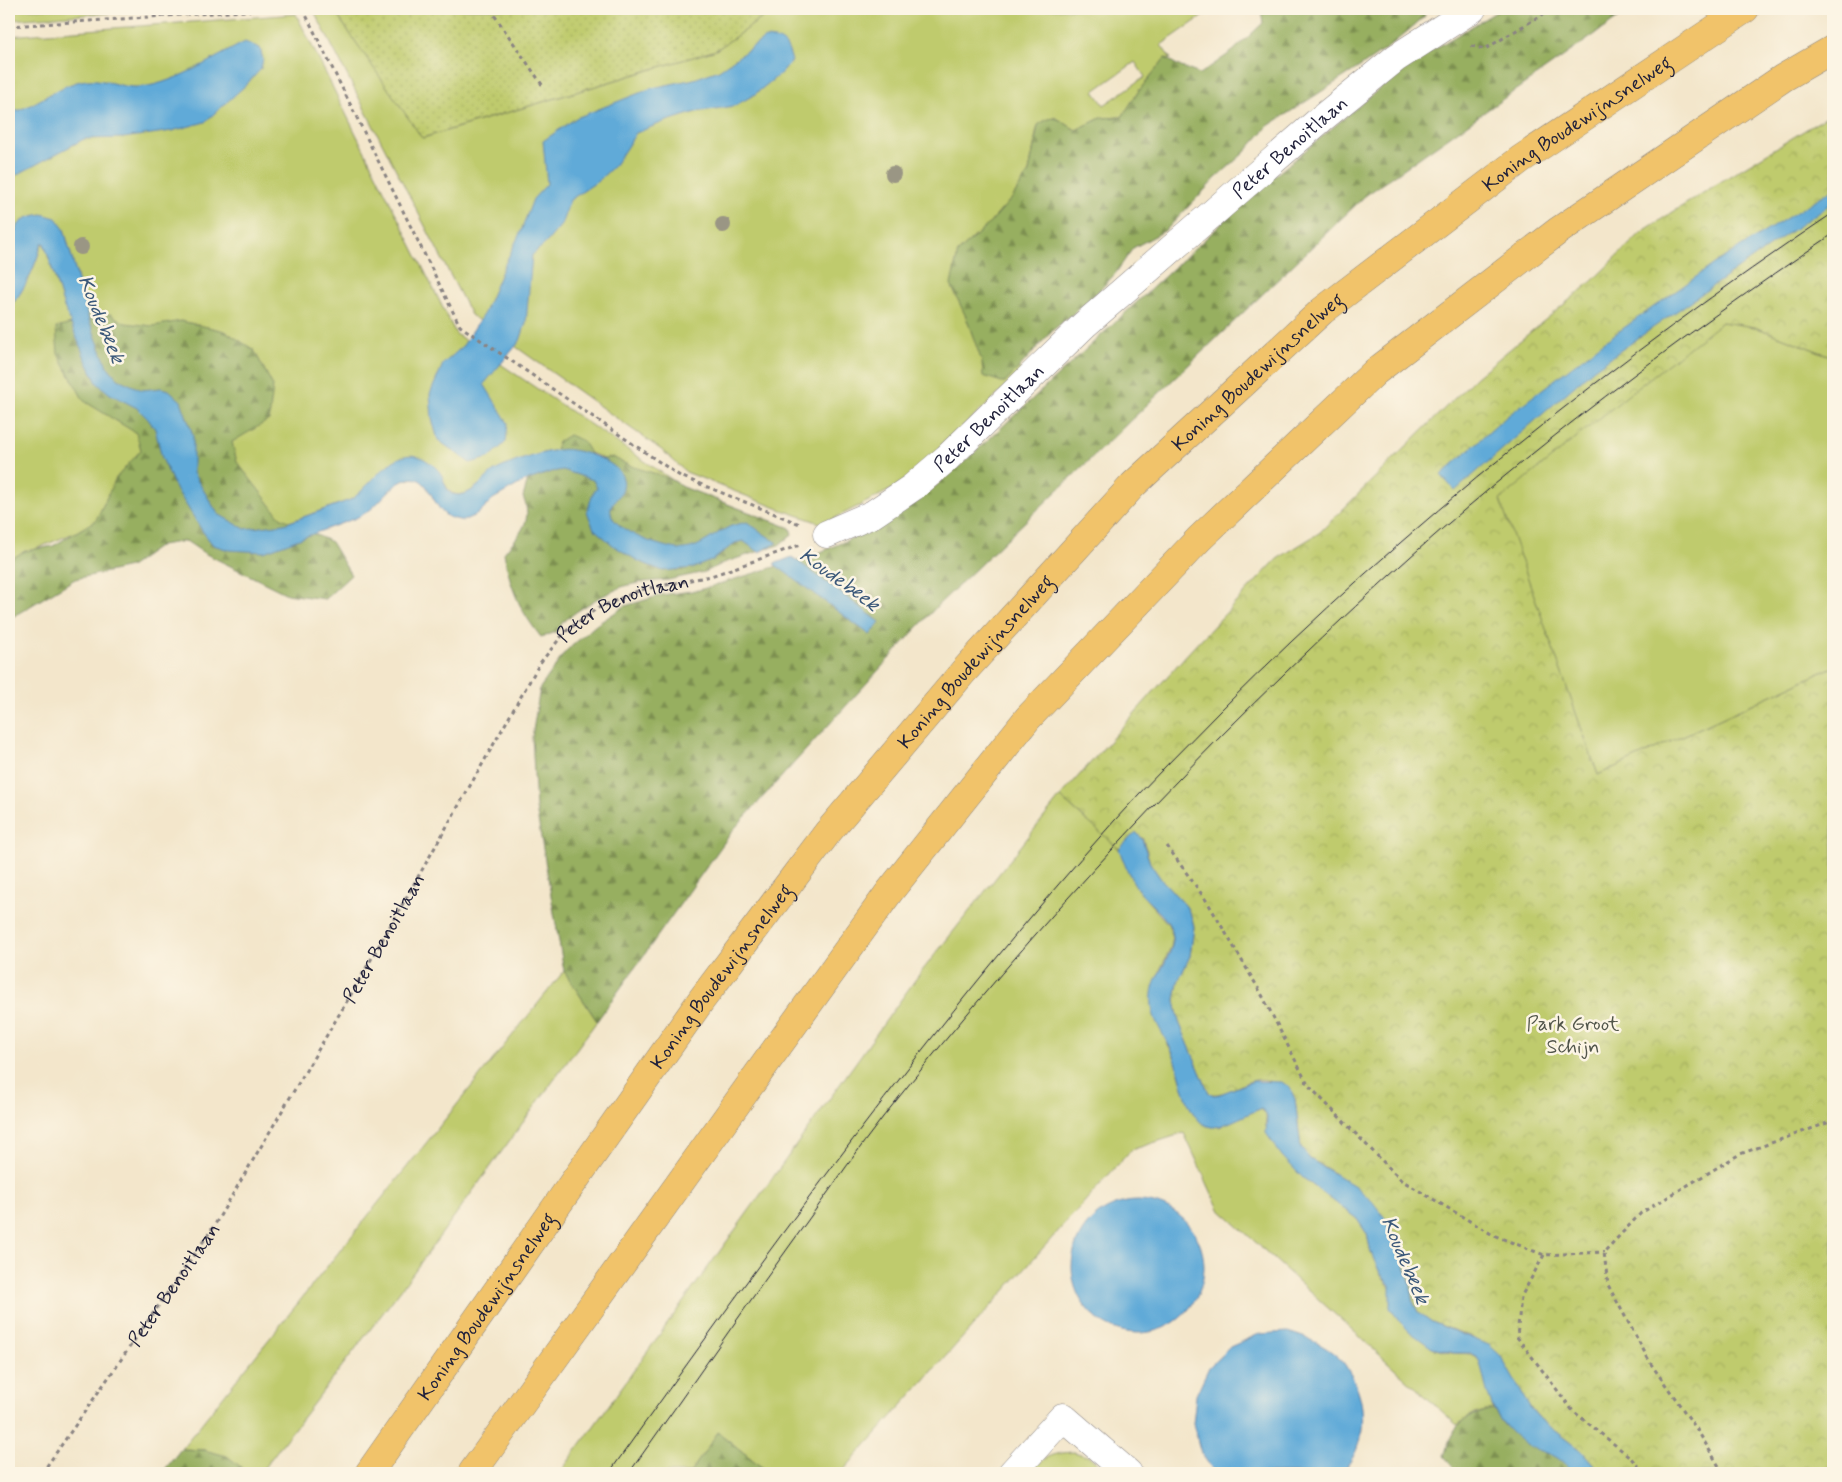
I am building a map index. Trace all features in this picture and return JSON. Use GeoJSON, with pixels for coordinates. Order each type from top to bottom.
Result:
{"type":"FeatureCollection","features":[{"type":"Feature","properties":{"kind":"highway","name":"Koning Boudewijnsnelweg"},"geometry":{"type":"LineString","coordinates":[[369,1473],[702,999],[828,832],[964,670],[1133,485],[1322,311],[1521,159],[1745,9]]}},
{"type":"Feature","properties":{"kind":"highway"},"geometry":{"type":"LineString","coordinates":[[472,1473],[890,891],[1035,711],[1199,539],[1375,372],[1558,231],[1784,78],[1833,49]]}},
{"type":"Feature","properties":{"kind":"street","name":"Peter Benoitlaan"},"geometry":{"type":"LineString","coordinates":[[827,534],[873,514],[913,487],[947,458],[1084,325],[1218,207],[1396,58],[1462,15]]}},
{"type":"Feature","properties":{"kind":"street"},"geometry":{"type":"LineString","coordinates":[[1012,1473],[1064,1417],[1128,1473]]}},
{"type":"Feature","properties":{"kind":"path"},"geometry":{"type":"LineString","coordinates":[[9,26],[276,9]]}},
{"type":"Feature","properties":{"kind":"path"},"geometry":{"type":"LineString","coordinates":[[303,9],[460,326],[680,476],[827,534]]}},
{"type":"Feature","properties":{"kind":"path"},"geometry":{"type":"LineString","coordinates":[[490,9],[543,86]]}},
{"type":"Feature","properties":{"kind":"path"},"geometry":{"type":"LineString","coordinates":[[1462,15],[1466,44],[1477,49],[1485,49],[1552,9]]}},
{"type":"Feature","properties":{"kind":"path","name":"Peter Benoitlaan"},"geometry":{"type":"LineString","coordinates":[[42,1473],[214,1226],[353,991],[540,663],[565,632],[596,609],[640,590],[711,576],[788,550],[827,534]]}},
{"type":"Feature","properties":{"kind":"path"},"geometry":{"type":"LineString","coordinates":[[1167,846],[1208,903],[1262,993],[1308,1085],[1401,1180],[1492,1235],[1544,1255],[1604,1252],[1641,1214],[1740,1154],[1833,1121]]}},
{"type":"Feature","properties":{"kind":"path"},"geometry":{"type":"LineString","coordinates":[[1604,1252],[1608,1285],[1641,1347],[1698,1431],[1723,1473]]}},
{"type":"Feature","properties":{"kind":"path"},"geometry":{"type":"LineString","coordinates":[[1544,1255],[1521,1297],[1517,1337],[1573,1411],[1630,1457],[1644,1473]]}},
{"type":"Feature","properties":{"kind":"green space"},"geometry":{"type":"Polygon","coordinates":[[[9,9],[173,9],[9,20],[9,9]]]}},
{"type":"Feature","properties":{"kind":"green space"},"geometry":{"type":"Polygon","coordinates":[[[313,9],[333,9],[423,138],[716,50],[775,9],[1213,9],[1161,45],[1171,59],[1165,58],[1138,92],[1122,117],[1101,118],[1076,130],[1055,117],[1037,129],[1029,172],[1013,197],[989,224],[958,252],[955,267],[1022,372],[902,484],[823,524],[779,509],[686,472],[663,451],[471,315],[313,9]],[[1135,62],[1094,91],[1104,105],[1145,77],[1135,62]]]}},
{"type":"Feature","properties":{"kind":"green space"},"geometry":{"type":"Polygon","coordinates":[[[333,9],[775,9],[716,50],[422,138],[333,9]]]}},
{"type":"Feature","properties":{"kind":"green space"},"geometry":{"type":"Polygon","coordinates":[[[1258,9],[1423,9],[1425,16],[1390,46],[1268,126],[1245,152],[1216,178],[1166,230],[1133,248],[1115,274],[1090,300],[1053,330],[1005,383],[983,376],[982,362],[966,317],[951,285],[958,252],[989,224],[1013,197],[1029,172],[1038,125],[1053,118],[1076,130],[1101,118],[1122,117],[1138,92],[1165,58],[1181,67],[1200,74],[1233,51],[1263,23],[1261,12],[1258,9]]]}},
{"type":"Feature","properties":{"kind":"green space"},"geometry":{"type":"Polygon","coordinates":[[[1501,9],[1631,9],[1365,196],[938,605],[733,830],[597,1021],[564,971],[536,808],[532,737],[540,688],[566,651],[596,625],[625,606],[662,595],[699,590],[814,555],[859,535],[909,508],[961,465],[1259,189],[1409,64],[1501,9]]]}},
{"type":"Feature","properties":{"kind":"green space"},"geometry":{"type":"Polygon","coordinates":[[[296,14],[456,334],[683,487],[790,528],[792,534],[788,539],[777,543],[618,469],[594,454],[569,450],[544,453],[505,467],[493,473],[465,494],[454,494],[449,491],[440,473],[365,488],[350,500],[284,524],[89,320],[64,229],[20,223],[9,253],[9,36],[296,14]]]}},
{"type":"Feature","properties":{"kind":"green space","name":"Park Groot Schijn"},"geometry":{"type":"Polygon","coordinates":[[[1833,113],[1833,357],[1755,327],[1722,322],[1633,391],[1500,500],[1598,775],[1833,667],[1833,1473],[1601,1473],[1581,1450],[1540,1419],[1472,1337],[1432,1322],[1418,1312],[1414,1304],[1410,1281],[1400,1252],[1333,1172],[1310,1159],[1301,1148],[1295,1099],[1276,1084],[1261,1080],[1254,1080],[1223,1093],[1209,1093],[1179,1022],[1175,1000],[1178,982],[1190,956],[1194,927],[1186,906],[1161,879],[1150,863],[1143,839],[1137,833],[1119,849],[1060,797],[1189,652],[1277,559],[1319,533],[1475,378],[1591,282],[1643,231],[1833,113]]]}},
{"type":"Feature","properties":{"kind":"green space"},"geometry":{"type":"Polygon","coordinates":[[[42,243],[45,246],[64,307],[169,474],[86,528],[9,560],[9,308],[20,294],[29,277],[42,243]]]}},
{"type":"Feature","properties":{"kind":"green space"},"geometry":{"type":"Polygon","coordinates":[[[110,314],[125,323],[153,326],[181,321],[225,331],[254,350],[273,386],[269,420],[232,442],[237,462],[280,517],[331,542],[351,575],[325,599],[287,594],[204,553],[186,541],[161,545],[130,567],[75,579],[9,619],[9,560],[25,551],[53,546],[96,520],[116,478],[141,450],[136,433],[84,401],[58,354],[56,328],[110,314]]]}},
{"type":"Feature","properties":{"kind":"green space"},"geometry":{"type":"Polygon","coordinates":[[[1723,322],[1755,327],[1833,357],[1833,667],[1598,775],[1499,500],[1130,840],[1137,889],[1168,924],[1173,937],[1171,947],[1160,970],[1164,1037],[1174,1056],[1185,1094],[1193,1113],[1220,1127],[1235,1118],[1260,1109],[1264,1112],[1266,1117],[1265,1125],[1302,1177],[1357,1219],[1367,1234],[1371,1253],[1380,1273],[1432,1348],[1451,1353],[1471,1354],[1477,1358],[1480,1362],[1493,1409],[1474,1414],[1457,1425],[1219,1209],[1184,1133],[1131,1150],[841,1473],[769,1473],[719,1433],[690,1473],[560,1473],[918,976],[1060,797],[1088,822],[1537,392],[1723,322]]]}},
{"type":"Feature","properties":{"kind":"green space"},"geometry":{"type":"Polygon","coordinates":[[[569,435],[583,441],[594,461],[613,457],[630,466],[667,478],[683,487],[790,528],[792,534],[779,545],[726,562],[705,572],[668,580],[624,586],[598,598],[576,612],[563,622],[556,632],[541,637],[526,617],[516,598],[504,553],[520,534],[526,521],[526,506],[523,497],[530,473],[555,453],[558,442],[569,435]]]}},
{"type":"Feature","properties":{"kind":"green space"},"geometry":{"type":"Polygon","coordinates":[[[564,971],[597,1021],[402,1288],[260,1473],[240,1473],[240,1467],[204,1450],[181,1449],[564,971]]]}},
{"type":"Feature","properties":{"kind":"green space"},"geometry":{"type":"Polygon","coordinates":[[[1493,1409],[1504,1425],[1561,1459],[1573,1473],[1458,1473],[1444,1457],[1451,1437],[1466,1419],[1493,1409]]]}},
{"type":"Feature","properties":{"kind":"green space"},"geometry":{"type":"Polygon","coordinates":[[[718,1432],[769,1473],[690,1473],[718,1432]]]}},
{"type":"Feature","properties":{"kind":"green space"},"geometry":{"type":"Polygon","coordinates":[[[181,1449],[204,1450],[227,1456],[241,1467],[240,1473],[162,1473],[181,1449]]]}},
{"type":"Feature","properties":{"kind":"green space"},"geometry":{"type":"Polygon","coordinates":[[[1074,1452],[1090,1457],[1108,1473],[1028,1473],[1049,1457],[1060,1453],[1074,1452]]]}},
{"type":"Feature","properties":{"kind":"water"},"geometry":{"type":"Polygon","coordinates":[[[765,38],[781,41],[788,50],[792,61],[780,74],[754,95],[734,106],[696,112],[636,133],[615,165],[598,181],[570,200],[561,225],[546,243],[532,255],[526,323],[520,341],[484,384],[508,423],[506,442],[489,458],[470,463],[438,440],[432,419],[430,394],[443,364],[462,347],[484,313],[521,231],[533,199],[547,184],[543,141],[576,118],[652,88],[694,79],[719,70],[765,38]]]}},
{"type":"Feature","properties":{"kind":"water"},"geometry":{"type":"Polygon","coordinates":[[[245,42],[260,48],[263,59],[261,69],[205,122],[172,131],[123,138],[84,139],[9,179],[9,113],[29,106],[76,82],[99,80],[135,87],[162,82],[191,70],[245,42]]]}},
{"type":"Feature","properties":{"kind":"water"},"geometry":{"type":"Polygon","coordinates":[[[1833,189],[1833,202],[1594,369],[1455,491],[1441,475],[1506,417],[1601,344],[1720,260],[1833,189]]]}},
{"type":"Feature","properties":{"kind":"water"},"geometry":{"type":"Polygon","coordinates":[[[42,214],[56,218],[64,229],[89,320],[107,366],[118,379],[142,390],[161,388],[169,390],[181,401],[193,435],[193,473],[218,514],[245,529],[284,524],[350,500],[389,464],[407,455],[417,456],[431,463],[441,474],[450,492],[459,495],[469,492],[493,472],[509,464],[532,456],[565,449],[590,454],[617,469],[622,476],[624,484],[621,493],[612,505],[611,513],[614,520],[621,526],[642,538],[667,547],[685,549],[702,543],[731,526],[747,522],[777,543],[759,552],[743,541],[735,543],[713,560],[693,568],[663,571],[638,561],[614,546],[594,529],[587,512],[593,493],[597,488],[593,480],[563,470],[551,472],[523,482],[493,499],[478,514],[462,521],[449,517],[441,510],[423,482],[417,479],[409,479],[399,483],[370,510],[356,518],[264,552],[229,550],[213,545],[175,487],[162,458],[155,429],[148,419],[137,408],[110,394],[97,383],[64,307],[44,243],[42,243],[25,285],[9,308],[9,259],[14,234],[19,224],[26,218],[42,214]]]}},
{"type":"Feature","properties":{"kind":"water"},"geometry":{"type":"Polygon","coordinates":[[[792,557],[880,622],[870,635],[774,564],[792,557]]]}},
{"type":"Feature","properties":{"kind":"water"},"geometry":{"type":"Polygon","coordinates":[[[1136,832],[1142,839],[1150,863],[1161,879],[1186,906],[1192,918],[1194,927],[1190,956],[1178,982],[1175,1000],[1179,1022],[1209,1093],[1214,1095],[1220,1094],[1253,1081],[1282,1082],[1290,1088],[1295,1099],[1301,1148],[1310,1159],[1355,1186],[1372,1201],[1385,1218],[1400,1252],[1410,1281],[1414,1304],[1418,1312],[1432,1322],[1489,1345],[1500,1355],[1531,1409],[1540,1419],[1581,1450],[1601,1473],[1573,1473],[1557,1458],[1524,1443],[1505,1426],[1494,1409],[1477,1357],[1470,1353],[1454,1353],[1432,1348],[1400,1322],[1390,1308],[1390,1285],[1380,1273],[1371,1253],[1367,1234],[1357,1219],[1302,1177],[1282,1156],[1266,1133],[1267,1117],[1264,1111],[1260,1109],[1215,1127],[1203,1124],[1196,1117],[1186,1097],[1174,1056],[1158,1026],[1153,1011],[1152,993],[1156,979],[1171,950],[1173,936],[1168,922],[1141,894],[1134,883],[1119,849],[1136,832]]]}},
{"type":"Feature","properties":{"kind":"water"},"geometry":{"type":"Polygon","coordinates":[[[1138,1201],[1151,1202],[1163,1206],[1185,1220],[1199,1242],[1203,1254],[1203,1280],[1199,1292],[1185,1314],[1163,1328],[1151,1332],[1138,1333],[1125,1332],[1113,1328],[1091,1314],[1077,1292],[1073,1280],[1072,1267],[1073,1254],[1077,1242],[1091,1220],[1113,1206],[1125,1202],[1138,1201]]]}},
{"type":"Feature","properties":{"kind":"water"},"geometry":{"type":"Polygon","coordinates":[[[1288,1332],[1309,1339],[1333,1353],[1340,1359],[1355,1382],[1360,1395],[1362,1423],[1361,1437],[1350,1462],[1341,1473],[1215,1473],[1201,1453],[1193,1424],[1196,1395],[1209,1367],[1230,1347],[1259,1334],[1288,1332]]]}},
{"type":"Feature","properties":{"kind":"tram line"},"geometry":{"type":"LineString","coordinates":[[609,1473],[791,1222],[916,1058],[1047,898],[1154,778],[1291,642],[1438,510],[1592,386],[1751,269],[1833,213]]}},
{"type":"Feature","properties":{"kind":"tram line"},"geometry":{"type":"LineString","coordinates":[[629,1473],[883,1117],[1001,974],[1189,768],[1255,702],[1390,575],[1496,484],[1661,355],[1833,234]]}},
{"type":"Feature","properties":{"kind":"water label","name":"Koudebeek"},"geometry":{"type":"Point","coordinates":[102,319]}},
{"type":"Feature","properties":{"kind":"water label","name":"Koudebeek"},"geometry":{"type":"Point","coordinates":[840,579]}},
{"type":"Feature","properties":{"kind":"water label","name":"Koudebeek"},"geometry":{"type":"Point","coordinates":[1406,1260]}}]}
